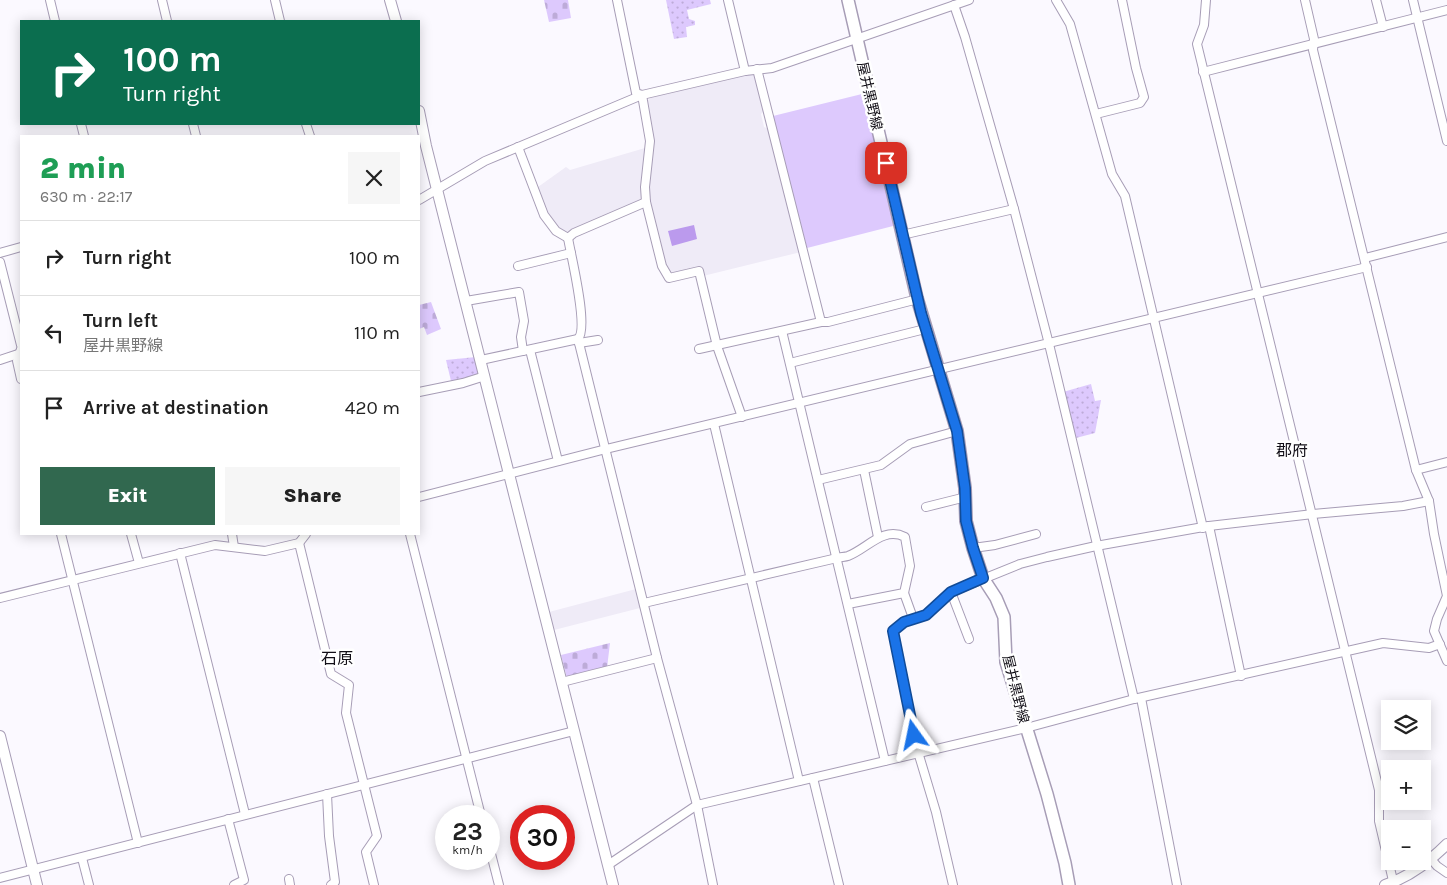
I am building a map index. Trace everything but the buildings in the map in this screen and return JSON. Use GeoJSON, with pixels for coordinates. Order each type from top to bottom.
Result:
{"type":"FeatureCollection","features":[{"type":"Feature","properties":{"kind":"main road","name":"屋井黒野線"},"geometry":{"type":"LineString","coordinates":[[848,0],[917,298],[957,431],[966,497],[966,521],[983,578],[996,598],[1004,617],[1006,662],[1047,794],[1065,862],[1069,885]]}},
{"type":"Feature","properties":{"kind":"street"},"geometry":{"type":"LineString","coordinates":[[50,0],[55,20]]}},
{"type":"Feature","properties":{"kind":"street"},"geometry":{"type":"LineString","coordinates":[[162,0],[167,20]]}},
{"type":"Feature","properties":{"kind":"street"},"geometry":{"type":"LineString","coordinates":[[275,0],[280,20]]}},
{"type":"Feature","properties":{"kind":"street"},"geometry":{"type":"LineString","coordinates":[[390,0],[396,20]]}},
{"type":"Feature","properties":{"kind":"street"},"geometry":{"type":"LineString","coordinates":[[617,0],[636,93],[642,96]]}},
{"type":"Feature","properties":{"kind":"street"},"geometry":{"type":"LineString","coordinates":[[728,0],[745,71]]}},
{"type":"Feature","properties":{"kind":"street"},"geometry":{"type":"LineString","coordinates":[[1056,0],[1070,24],[1112,174],[1125,196],[1241,676]]}},
{"type":"Feature","properties":{"kind":"street"},"geometry":{"type":"LineString","coordinates":[[1096,114],[1140,102],[1144,97],[1122,0]]}},
{"type":"Feature","properties":{"kind":"street"},"geometry":{"type":"LineString","coordinates":[[1206,0],[1204,25],[1197,44],[1379,790],[1379,821],[1391,884],[1413,870]]}},
{"type":"Feature","properties":{"kind":"street"},"geometry":{"type":"LineString","coordinates":[[1305,0],[1314,40],[1313,50],[1416,470],[1430,501],[1434,534],[1447,596],[1434,631],[1447,661]]}},
{"type":"Feature","properties":{"kind":"street"},"geometry":{"type":"LineString","coordinates":[[1376,0],[1383,27]]}},
{"type":"Feature","properties":{"kind":"street"},"geometry":{"type":"LineString","coordinates":[[1413,0],[1447,141]]}},
{"type":"Feature","properties":{"kind":"street"},"geometry":{"type":"LineString","coordinates":[[420,199],[485,161],[642,96],[757,68],[772,68],[961,2],[965,37],[1014,209],[1049,344],[1096,546],[1137,699],[1177,885]]}},
{"type":"Feature","properties":{"kind":"street"},"geometry":{"type":"LineString","coordinates":[[1203,72],[1447,10]]}},
{"type":"Feature","properties":{"kind":"street"},"geometry":{"type":"LineString","coordinates":[[757,68],[821,322]]}},
{"type":"Feature","properties":{"kind":"street"},"geometry":{"type":"LineString","coordinates":[[642,96],[650,141],[646,202],[662,266],[669,278],[698,271],[717,346],[742,418]]}},
{"type":"Feature","properties":{"kind":"street"},"geometry":{"type":"LineString","coordinates":[[420,123],[422,146],[437,188],[613,885]]}},
{"type":"Feature","properties":{"kind":"street"},"geometry":{"type":"LineString","coordinates":[[518,147],[544,215],[556,231],[568,238],[583,322],[579,341],[657,658],[697,805],[713,885]]}},
{"type":"Feature","properties":{"kind":"street"},"geometry":{"type":"LineString","coordinates":[[568,238],[574,233],[646,202]]}},
{"type":"Feature","properties":{"kind":"street"},"geometry":{"type":"LineString","coordinates":[[902,234],[1014,209]]}},
{"type":"Feature","properties":{"kind":"street"},"geometry":{"type":"LineString","coordinates":[[1365,258],[1447,237]]}},
{"type":"Feature","properties":{"kind":"street"},"geometry":{"type":"LineString","coordinates":[[0,253],[20,247]]}},
{"type":"Feature","properties":{"kind":"street"},"geometry":{"type":"LineString","coordinates":[[518,266],[571,253]]}},
{"type":"Feature","properties":{"kind":"street"},"geometry":{"type":"LineString","coordinates":[[0,262],[20,341]]}},
{"type":"Feature","properties":{"kind":"street"},"geometry":{"type":"LineString","coordinates":[[420,497],[606,449],[1367,267]]}},
{"type":"Feature","properties":{"kind":"street"},"geometry":{"type":"LineString","coordinates":[[466,301],[519,292],[524,322],[521,338],[527,350],[558,461]]}},
{"type":"Feature","properties":{"kind":"street"},"geometry":{"type":"LineString","coordinates":[[699,349],[828,322],[917,298]]}},
{"type":"Feature","properties":{"kind":"street"},"geometry":{"type":"LineString","coordinates":[[790,363],[925,329]]}},
{"type":"Feature","properties":{"kind":"street"},"geometry":{"type":"LineString","coordinates":[[782,331],[885,761]]}},
{"type":"Feature","properties":{"kind":"street"},"geometry":{"type":"LineString","coordinates":[[481,360],[579,341],[598,340]]}},
{"type":"Feature","properties":{"kind":"street"},"geometry":{"type":"LineString","coordinates":[[0,360],[20,352]]}},
{"type":"Feature","properties":{"kind":"street"},"geometry":{"type":"LineString","coordinates":[[20,352],[17,361],[20,374]]}},
{"type":"Feature","properties":{"kind":"street"},"geometry":{"type":"LineString","coordinates":[[420,392],[485,376]]}},
{"type":"Feature","properties":{"kind":"street"},"geometry":{"type":"LineString","coordinates":[[714,424],[799,781]]}},
{"type":"Feature","properties":{"kind":"street"},"geometry":{"type":"LineString","coordinates":[[818,480],[881,465],[910,444],[957,431]]}},
{"type":"Feature","properties":{"kind":"street"},"geometry":{"type":"LineString","coordinates":[[1416,470],[1447,462]]}},
{"type":"Feature","properties":{"kind":"street"},"geometry":{"type":"LineString","coordinates":[[864,470],[878,537]]}},
{"type":"Feature","properties":{"kind":"street"},"geometry":{"type":"LineString","coordinates":[[926,508],[966,497]]}},
{"type":"Feature","properties":{"kind":"street"},"geometry":{"type":"LineString","coordinates":[[953,885],[936,812],[918,752],[893,631],[904,622],[926,615],[951,592],[983,578],[1020,564],[1096,546],[1206,527],[1313,514],[1403,506],[1430,501]]}},
{"type":"Feature","properties":{"kind":"street"},"geometry":{"type":"LineString","coordinates":[[644,603],[848,556],[878,537],[899,533],[905,537],[910,566],[904,593],[913,618]]}},
{"type":"Feature","properties":{"kind":"street"},"geometry":{"type":"LineString","coordinates":[[973,548],[1036,534]]}},
{"type":"Feature","properties":{"kind":"street"},"geometry":{"type":"LineString","coordinates":[[61,535],[138,844]]}},
{"type":"Feature","properties":{"kind":"street"},"geometry":{"type":"LineString","coordinates":[[131,535],[139,563]]}},
{"type":"Feature","properties":{"kind":"street"},"geometry":{"type":"LineString","coordinates":[[232,535],[234,547]]}},
{"type":"Feature","properties":{"kind":"street"},"geometry":{"type":"LineString","coordinates":[[0,598],[214,545],[265,551],[299,543],[305,535]]}},
{"type":"Feature","properties":{"kind":"street"},"geometry":{"type":"LineString","coordinates":[[410,535],[478,805]]}},
{"type":"Feature","properties":{"kind":"street"},"geometry":{"type":"LineString","coordinates":[[299,543],[331,674],[349,685],[346,713],[377,836],[366,852],[374,885]]}},
{"type":"Feature","properties":{"kind":"street"},"geometry":{"type":"LineString","coordinates":[[180,553],[244,814]]}},
{"type":"Feature","properties":{"kind":"street"},"geometry":{"type":"LineString","coordinates":[[951,592],[969,639]]}},
{"type":"Feature","properties":{"kind":"street"},"geometry":{"type":"LineString","coordinates":[[848,604],[904,593]]}},
{"type":"Feature","properties":{"kind":"street"},"geometry":{"type":"LineString","coordinates":[[962,619],[970,617]]}},
{"type":"Feature","properties":{"kind":"street"},"geometry":{"type":"LineString","coordinates":[[608,865],[697,805],[1345,651],[1383,643],[1429,648],[1440,644]]}},
{"type":"Feature","properties":{"kind":"street"},"geometry":{"type":"LineString","coordinates":[[562,682],[657,658]]}},
{"type":"Feature","properties":{"kind":"street"},"geometry":{"type":"LineString","coordinates":[[0,878],[574,731]]}},
{"type":"Feature","properties":{"kind":"street"},"geometry":{"type":"LineString","coordinates":[[0,736],[37,885]]}},
{"type":"Feature","properties":{"kind":"street"},"geometry":{"type":"LineString","coordinates":[[813,778],[839,885]]}},
{"type":"Feature","properties":{"kind":"street"},"geometry":{"type":"LineString","coordinates":[[327,794],[335,882],[331,885]]}},
{"type":"Feature","properties":{"kind":"street"},"geometry":{"type":"LineString","coordinates":[[228,819],[244,880],[234,885]]}},
{"type":"Feature","properties":{"kind":"street"},"geometry":{"type":"LineString","coordinates":[[1447,844],[1431,859],[1447,873]]}},
{"type":"Feature","properties":{"kind":"street"},"geometry":{"type":"LineString","coordinates":[[82,858],[89,885]]}},
{"type":"Feature","properties":{"kind":"street"},"geometry":{"type":"LineString","coordinates":[[495,870],[499,885]]}},
{"type":"Feature","properties":{"kind":"shaded area"},"geometry":{"type":"Polygon","coordinates":[[[749,72],[756,74],[765,110],[761,114],[764,127],[769,129],[801,252],[703,276],[701,268],[679,273],[667,271],[653,226],[649,186],[646,103],[650,98],[737,77],[749,72]]]}},
{"type":"Feature","properties":{"kind":"shaded area"},"geometry":{"type":"Polygon","coordinates":[[[645,148],[642,187],[644,197],[641,201],[568,232],[563,231],[553,222],[545,211],[538,187],[566,167],[570,170],[645,148]]]}},
{"type":"Feature","properties":{"kind":"shaded area"},"geometry":{"type":"Polygon","coordinates":[[[694,225],[697,239],[672,246],[668,231],[694,225]]]}},
{"type":"Feature","properties":{"kind":"shaded area"},"geometry":{"type":"Polygon","coordinates":[[[636,589],[640,608],[554,630],[549,612],[636,589]]]}},
{"type":"Feature","properties":{"kind":"green space"},"geometry":{"type":"Polygon","coordinates":[[[544,0],[568,0],[571,18],[549,22],[544,0]]]}},
{"type":"Feature","properties":{"kind":"green space"},"geometry":{"type":"Polygon","coordinates":[[[666,0],[710,0],[711,4],[687,10],[689,19],[695,21],[695,25],[686,27],[687,37],[674,39],[666,0]]]}},
{"type":"Feature","properties":{"kind":"green space"},"geometry":{"type":"Polygon","coordinates":[[[866,93],[897,225],[807,248],[773,116],[866,93]]]}},
{"type":"Feature","properties":{"kind":"green space"},"geometry":{"type":"Polygon","coordinates":[[[431,302],[441,329],[427,335],[424,327],[420,329],[420,305],[431,302]]]}},
{"type":"Feature","properties":{"kind":"green space"},"geometry":{"type":"Polygon","coordinates":[[[476,357],[479,371],[476,375],[451,381],[446,360],[476,357]]]}},
{"type":"Feature","properties":{"kind":"green space"},"geometry":{"type":"Polygon","coordinates":[[[1091,384],[1095,401],[1101,400],[1095,433],[1072,439],[1063,392],[1091,384]]]}},
{"type":"Feature","properties":{"kind":"green space"},"geometry":{"type":"Polygon","coordinates":[[[610,643],[607,668],[567,678],[561,655],[610,643]]]}},
{"type":"Feature","properties":{"kind":"district","name":"郡府"},"geometry":{"type":"Point","coordinates":[1292,450]}},
{"type":"Feature","properties":{"kind":"district","name":"石原"},"geometry":{"type":"Point","coordinates":[337,658]}},
{"type":"Feature","properties":{"kind":"route"},"geometry":{"type":"LineString","coordinates":[[886,163],[925,329],[957,431],[966,497],[966,521],[983,578],[951,592],[926,615],[904,622],[893,631],[914,735]]}}]}
